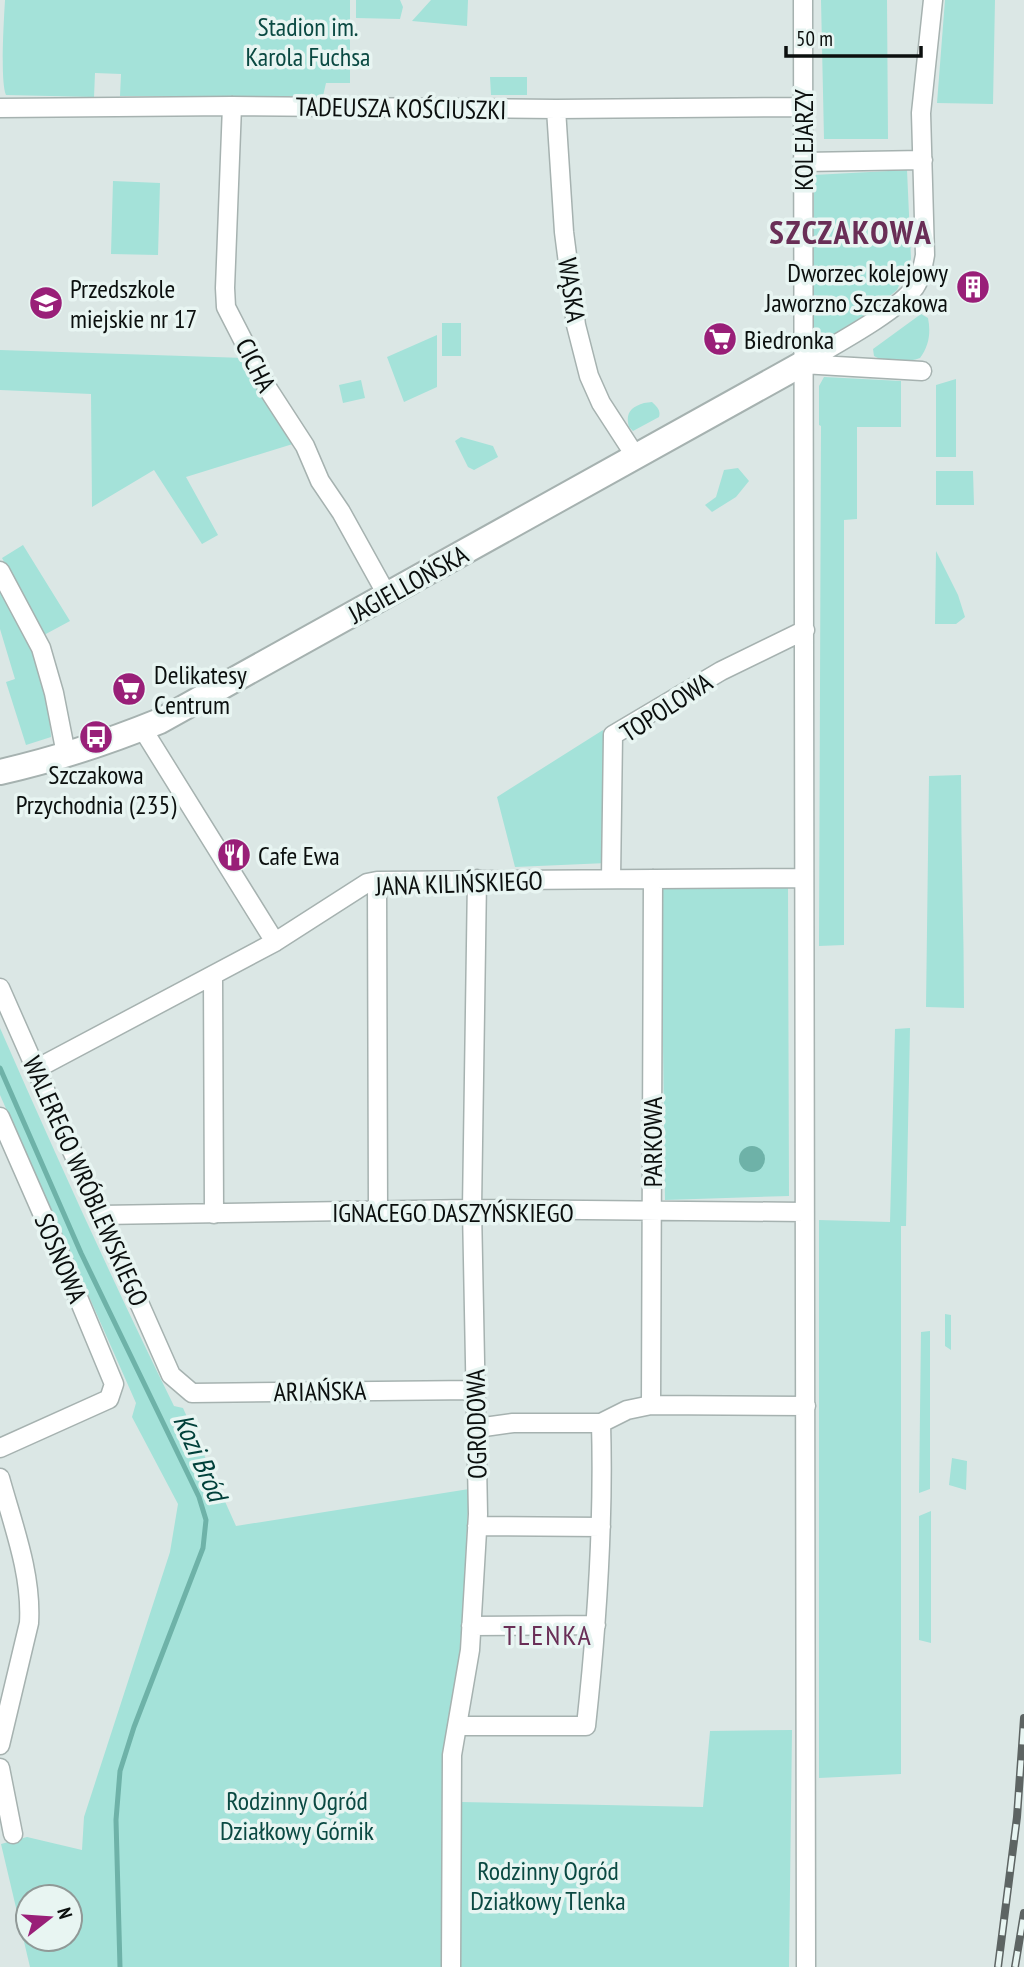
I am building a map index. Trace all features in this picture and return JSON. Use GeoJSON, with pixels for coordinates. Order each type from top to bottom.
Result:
{"type":"FeatureCollection","features":[{"type":"Feature","properties":{"kind":"street","name":"KOLEJARZY"},"geometry":{"type":"LineString","coordinates":[[803,0],[806,1967]]}},
{"type":"Feature","properties":{"kind":"street"},"geometry":{"type":"LineString","coordinates":[[802,365],[883,314],[915,286],[925,256],[921,113],[933,0]]}},
{"type":"Feature","properties":{"kind":"street","name":"CICHA"},"geometry":{"type":"LineString","coordinates":[[232,106],[226,307],[278,407],[300,438],[320,481],[341,512],[387,595]]}},
{"type":"Feature","properties":{"kind":"street","name":"TADEUSZA KOŚCIUSZKI"},"geometry":{"type":"LineString","coordinates":[[0,108],[803,107]]}},
{"type":"Feature","properties":{"kind":"street","name":"WĄSKA"},"geometry":{"type":"LineString","coordinates":[[556,109],[564,232],[576,325],[589,376],[601,403],[636,457]]}},
{"type":"Feature","properties":{"kind":"street"},"geometry":{"type":"LineString","coordinates":[[803,162],[923,160]]}},
{"type":"Feature","properties":{"kind":"street"},"geometry":{"type":"LineString","coordinates":[[802,365],[922,370]]}},
{"type":"Feature","properties":{"kind":"street","name":"JAGIELLOŃSKA"},"geometry":{"type":"LineString","coordinates":[[0,772],[142,728],[197,701],[802,365]]}},
{"type":"Feature","properties":{"kind":"street"},"geometry":{"type":"LineString","coordinates":[[0,571],[41,648],[54,693],[65,754]]}},
{"type":"Feature","properties":{"kind":"street","name":"TOPOLOWA"},"geometry":{"type":"LineString","coordinates":[[611,879],[613,735],[721,671],[805,630]]}},
{"type":"Feature","properties":{"kind":"street"},"geometry":{"type":"LineString","coordinates":[[142,728],[275,942]]}},
{"type":"Feature","properties":{"kind":"street","name":"JANA KILIŃSKIEGO"},"geometry":{"type":"LineString","coordinates":[[36,1069],[275,942],[367,883],[477,879],[803,878]]}},
{"type":"Feature","properties":{"kind":"street","name":"OGRODOWA"},"geometry":{"type":"LineString","coordinates":[[451,1967],[452,1755],[470,1650],[477,1526],[472,1209],[477,879]]}},
{"type":"Feature","properties":{"kind":"street","name":"PARKOWA"},"geometry":{"type":"LineString","coordinates":[[651,1405],[653,879]]}},
{"type":"Feature","properties":{"kind":"street"},"geometry":{"type":"LineString","coordinates":[[377,881],[377,1212]]}},
{"type":"Feature","properties":{"kind":"street"},"geometry":{"type":"LineString","coordinates":[[213,975],[214,1214]]}},
{"type":"Feature","properties":{"kind":"street","name":"WALEREGO WRÓBLEWSKIEGO"},"geometry":{"type":"LineString","coordinates":[[0,988],[171,1375]]}},
{"type":"Feature","properties":{"kind":"street","name":"SOSNOWA"},"geometry":{"type":"LineString","coordinates":[[0,1117],[114,1384],[110,1399],[0,1448]]}},
{"type":"Feature","properties":{"kind":"street","name":"IGNACEGO DASZYŃSKIEGO"},"geometry":{"type":"LineString","coordinates":[[102,1215],[472,1209],[804,1212]]}},
{"type":"Feature","properties":{"kind":"street","name":"ARIAŃSKA"},"geometry":{"type":"LineString","coordinates":[[171,1375],[192,1392],[475,1390]]}},
{"type":"Feature","properties":{"kind":"street"},"geometry":{"type":"LineString","coordinates":[[477,1419],[513,1423],[601,1423],[627,1410],[651,1405],[806,1406]]}},
{"type":"Feature","properties":{"kind":"street"},"geometry":{"type":"LineString","coordinates":[[457,1726],[586,1726],[596,1625],[601,1527],[601,1423]]}},
{"type":"Feature","properties":{"kind":"street"},"geometry":{"type":"LineString","coordinates":[[0,1478],[27,1578],[30,1604],[29,1623],[0,1745]]}},
{"type":"Feature","properties":{"kind":"street"},"geometry":{"type":"LineString","coordinates":[[477,1526],[601,1527]]}},
{"type":"Feature","properties":{"kind":"street"},"geometry":{"type":"LineString","coordinates":[[471,1626],[596,1625]]}},
{"type":"Feature","properties":{"kind":"street"},"geometry":{"type":"LineString","coordinates":[[0,1768],[13,1834]]}},
{"type":"Feature","properties":{"kind":"green space","name":"Stadion im. Karola Fuchsa"},"geometry":{"type":"Polygon","coordinates":[[[5,0],[350,0],[350,83],[326,83],[323,96],[120,96],[121,74],[95,73],[94,97],[6,95],[3,64],[5,0]]]}},
{"type":"Feature","properties":{"kind":"green space"},"geometry":{"type":"Polygon","coordinates":[[[356,0],[400,0],[403,7],[400,19],[356,18],[356,0]]]}},
{"type":"Feature","properties":{"kind":"green space"},"geometry":{"type":"Polygon","coordinates":[[[431,0],[468,0],[467,26],[412,21],[431,0]]]}},
{"type":"Feature","properties":{"kind":"green space"},"geometry":{"type":"Polygon","coordinates":[[[821,0],[887,0],[888,139],[824,139],[821,0]]]}},
{"type":"Feature","properties":{"kind":"green space"},"geometry":{"type":"Polygon","coordinates":[[[945,0],[995,0],[993,104],[937,103],[945,0]]]}},
{"type":"Feature","properties":{"kind":"green space"},"geometry":{"type":"Polygon","coordinates":[[[490,77],[527,77],[527,95],[491,95],[490,77]]]}},
{"type":"Feature","properties":{"kind":"green space"},"geometry":{"type":"Polygon","coordinates":[[[907,170],[911,259],[897,290],[870,312],[813,347],[814,175],[907,170]]]}},
{"type":"Feature","properties":{"kind":"green space"},"geometry":{"type":"Polygon","coordinates":[[[113,181],[160,183],[158,255],[111,254],[113,181]]]}},
{"type":"Feature","properties":{"kind":"green space"},"geometry":{"type":"Polygon","coordinates":[[[921,314],[928,318],[929,329],[927,344],[920,358],[897,361],[874,356],[873,349],[921,314]]]}},
{"type":"Feature","properties":{"kind":"green space"},"geometry":{"type":"Polygon","coordinates":[[[442,323],[461,323],[461,356],[442,356],[442,323]]]}},
{"type":"Feature","properties":{"kind":"green space"},"geometry":{"type":"Polygon","coordinates":[[[437,335],[437,387],[404,402],[387,357],[437,335]]]}},
{"type":"Feature","properties":{"kind":"green space"},"geometry":{"type":"Polygon","coordinates":[[[0,350],[245,358],[296,443],[186,477],[218,535],[202,544],[154,470],[92,507],[91,394],[0,390],[0,350]]]}},
{"type":"Feature","properties":{"kind":"green space"},"geometry":{"type":"Polygon","coordinates":[[[824,377],[901,381],[901,427],[857,427],[857,519],[844,520],[844,945],[819,946],[819,386],[824,377]]]}},
{"type":"Feature","properties":{"kind":"green space"},"geometry":{"type":"Polygon","coordinates":[[[956,379],[956,457],[936,457],[936,385],[956,379]]]}},
{"type":"Feature","properties":{"kind":"green space"},"geometry":{"type":"Polygon","coordinates":[[[361,380],[365,398],[343,403],[339,385],[361,380]]]}},
{"type":"Feature","properties":{"kind":"green space"},"geometry":{"type":"Polygon","coordinates":[[[652,402],[659,410],[659,417],[633,431],[629,427],[629,414],[636,406],[652,402]]]}},
{"type":"Feature","properties":{"kind":"green space"},"geometry":{"type":"Polygon","coordinates":[[[461,437],[493,446],[498,457],[474,470],[468,467],[455,441],[461,437]]]}},
{"type":"Feature","properties":{"kind":"green space"},"geometry":{"type":"Polygon","coordinates":[[[738,468],[749,481],[736,497],[712,512],[705,505],[716,497],[724,470],[738,468]]]}},
{"type":"Feature","properties":{"kind":"green space"},"geometry":{"type":"Polygon","coordinates":[[[936,471],[973,471],[974,505],[936,505],[936,471]]]}},
{"type":"Feature","properties":{"kind":"green space"},"geometry":{"type":"Polygon","coordinates":[[[23,545],[70,621],[44,635],[2,558],[23,545]]]}},
{"type":"Feature","properties":{"kind":"green space"},"geometry":{"type":"Polygon","coordinates":[[[936,551],[958,595],[965,617],[956,624],[935,624],[936,551]]]}},
{"type":"Feature","properties":{"kind":"green space"},"geometry":{"type":"Polygon","coordinates":[[[0,586],[32,649],[49,712],[51,737],[26,745],[6,682],[15,679],[0,629],[0,586]]]}},
{"type":"Feature","properties":{"kind":"green space"},"geometry":{"type":"Polygon","coordinates":[[[603,730],[607,863],[515,867],[497,797],[603,730]]]}},
{"type":"Feature","properties":{"kind":"green space"},"geometry":{"type":"Polygon","coordinates":[[[961,775],[964,1008],[926,1007],[929,776],[961,775]]]}},
{"type":"Feature","properties":{"kind":"green space"},"geometry":{"type":"Polygon","coordinates":[[[788,887],[789,1196],[665,1200],[661,889],[788,887]]]}},
{"type":"Feature","properties":{"kind":"green space","name":"Rodzinny Ogród Działkowy Górnik"},"geometry":{"type":"Polygon","coordinates":[[[0,1028],[129,1313],[174,1406],[183,1408],[236,1526],[469,1489],[444,1967],[30,1967],[27,1953],[84,1953],[84,1883],[14,1883],[14,1899],[1,1844],[27,1837],[82,1850],[84,1817],[170,1552],[178,1504],[132,1417],[136,1403],[0,1095],[0,1028]]]}},
{"type":"Feature","properties":{"kind":"green space"},"geometry":{"type":"Polygon","coordinates":[[[910,1028],[906,1226],[901,1226],[901,1774],[819,1778],[819,1220],[890,1222],[895,1029],[910,1028]]]}},
{"type":"Feature","properties":{"kind":"green space"},"geometry":{"type":"Polygon","coordinates":[[[945,1314],[951,1315],[951,1350],[945,1346],[945,1314]]]}},
{"type":"Feature","properties":{"kind":"green space"},"geometry":{"type":"Polygon","coordinates":[[[930,1331],[930,1489],[919,1493],[921,1332],[930,1331]]]}},
{"type":"Feature","properties":{"kind":"green space"},"geometry":{"type":"Polygon","coordinates":[[[952,1458],[967,1461],[966,1490],[949,1485],[952,1458]]]}},
{"type":"Feature","properties":{"kind":"green space"},"geometry":{"type":"Polygon","coordinates":[[[931,1511],[931,1643],[919,1640],[919,1516],[931,1511]]]}},
{"type":"Feature","properties":{"kind":"green space","name":"Rodzinny Ogród Działkowy Tlenka"},"geometry":{"type":"Polygon","coordinates":[[[792,1730],[789,1967],[460,1967],[461,1802],[703,1807],[710,1731],[792,1730]]]}},
{"type":"Feature","properties":{"kind":"shaded area"},"geometry":{"type":"Polygon","coordinates":[[[752,1146],[761,1150],[765,1159],[761,1168],[752,1172],[743,1168],[739,1159],[743,1150],[752,1146]]]}},
{"type":"Feature","properties":{"kind":"waterway","name":"Kozi Bród"},"geometry":{"type":"LineString","coordinates":[[0,1068],[81,1253],[199,1497],[206,1520],[203,1548],[134,1727],[120,1771],[116,1820],[120,1967]]}},
{"type":"Feature","properties":{"kind":"railway"},"geometry":{"type":"LineString","coordinates":[[998,1967],[1017,1817],[1024,1718]]}},
{"type":"Feature","properties":{"kind":"railway"},"geometry":{"type":"LineString","coordinates":[[1015,1967],[1024,1913]]}},
{"type":"Feature","properties":{"kind":"place","name":"Dworzec kolejowy Jaworzno Szczakowa"},"geometry":{"type":"Point","coordinates":[973,287]}},
{"type":"Feature","properties":{"kind":"place","name":"Przedszkole miejskie nr 17"},"geometry":{"type":"Point","coordinates":[46,303]}},
{"type":"Feature","properties":{"kind":"place","name":"Biedronka"},"geometry":{"type":"Point","coordinates":[720,339]}},
{"type":"Feature","properties":{"kind":"place","name":"Delikatesy Centrum"},"geometry":{"type":"Point","coordinates":[129,689]}},
{"type":"Feature","properties":{"kind":"place","name":"Szczakowa Przychodnia (235)"},"geometry":{"type":"Point","coordinates":[96,737]}},
{"type":"Feature","properties":{"kind":"place","name":"Cafe Ewa"},"geometry":{"type":"Point","coordinates":[234,855]}},
{"type":"Feature","properties":{"kind":"district","name":"SZCZAKOWA"},"geometry":{"type":"Point","coordinates":[851,231]}},
{"type":"Feature","properties":{"kind":"district","name":"TLENKA"},"geometry":{"type":"Point","coordinates":[548,1634]}}]}
